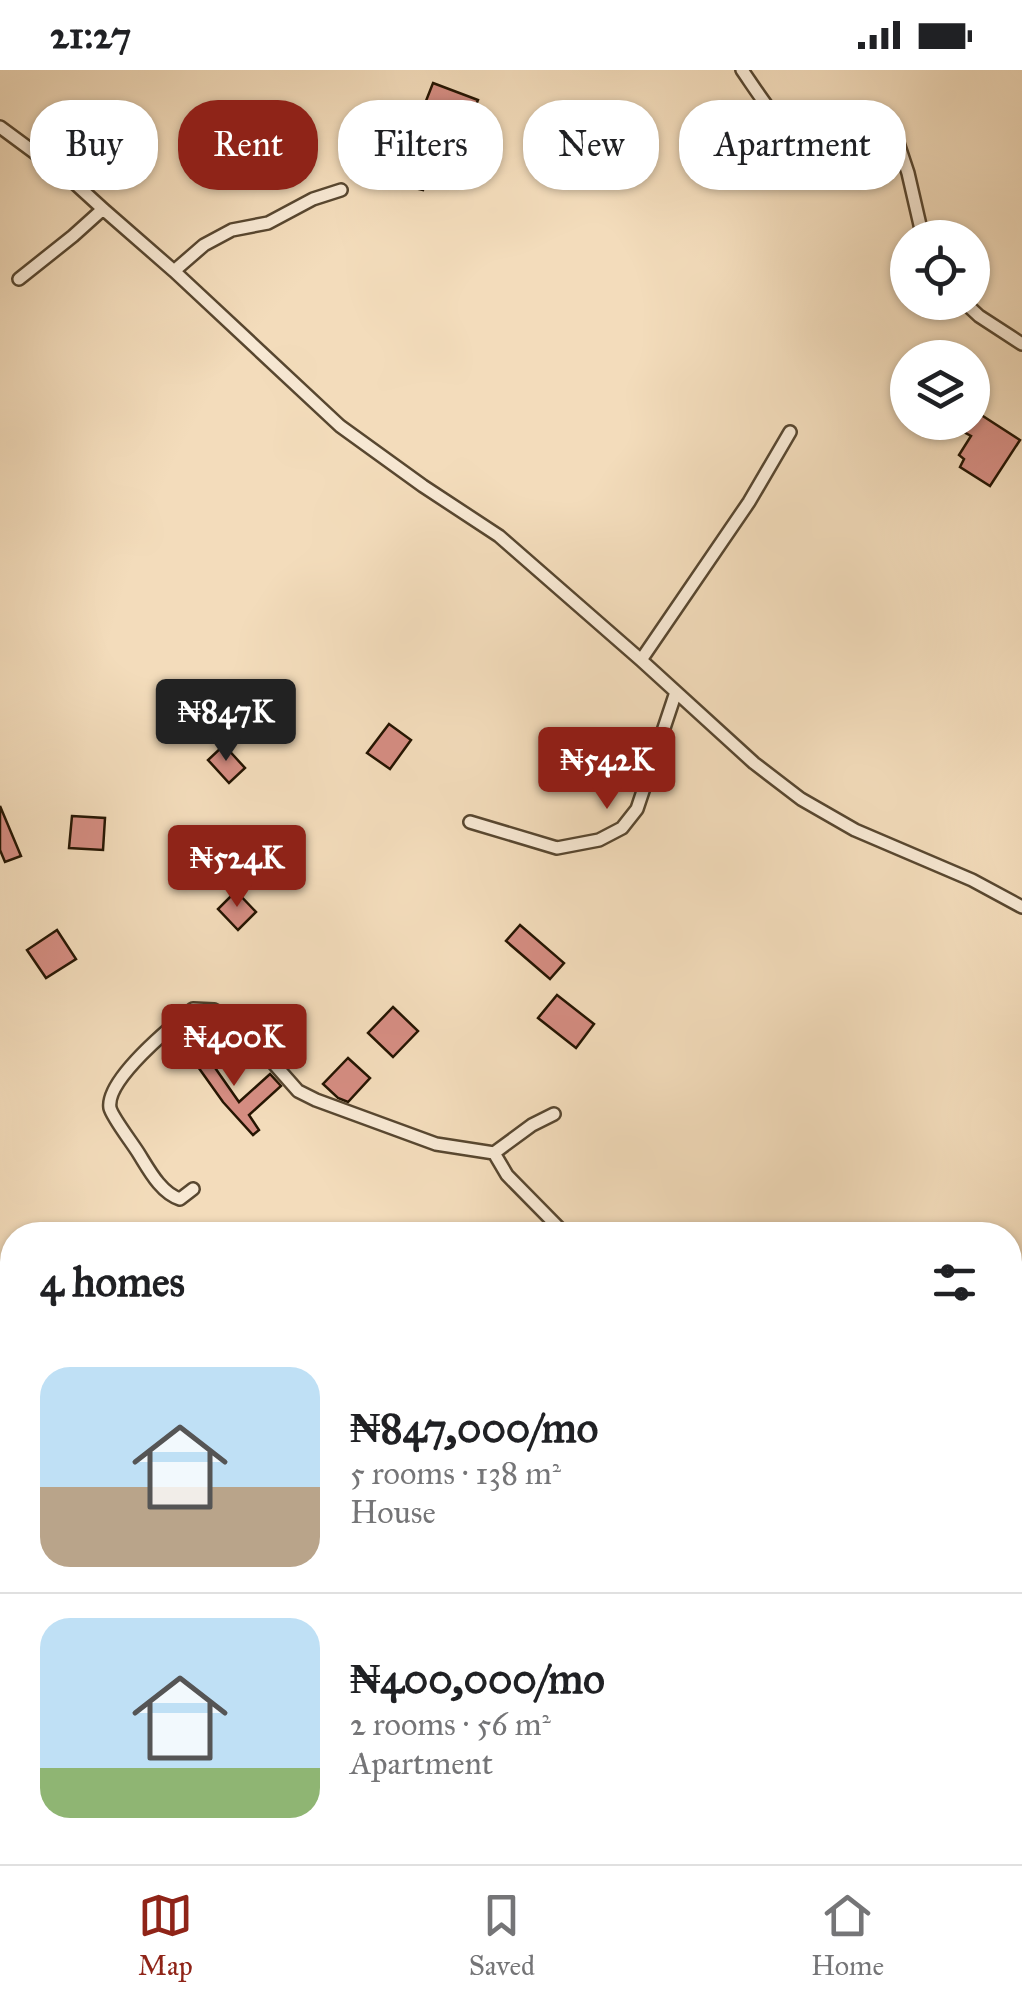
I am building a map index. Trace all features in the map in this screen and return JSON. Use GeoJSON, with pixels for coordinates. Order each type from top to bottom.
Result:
{"type":"FeatureCollection","features":[{"type":"Feature","properties":{"kind":"street"},"geometry":{"type":"LineString","coordinates":[[742,70],[775,118],[795,136],[819,140],[878,132],[898,143],[919,220]]}},
{"type":"Feature","properties":{"kind":"street"},"geometry":{"type":"LineString","coordinates":[[0,127],[68,178],[174,271],[340,426],[499,536],[754,764],[801,799],[856,830],[972,880],[1022,907]]}},
{"type":"Feature","properties":{"kind":"street"},"geometry":{"type":"LineString","coordinates":[[174,271],[204,245],[232,230],[268,222],[313,198],[341,190]]}},
{"type":"Feature","properties":{"kind":"street"},"geometry":{"type":"LineString","coordinates":[[18,280],[103,209]]}},
{"type":"Feature","properties":{"kind":"street"},"geometry":{"type":"LineString","coordinates":[[985,320],[1022,344]]}},
{"type":"Feature","properties":{"kind":"street"},"geometry":{"type":"LineString","coordinates":[[641,660],[750,502],[790,432]]}},
{"type":"Feature","properties":{"kind":"street"},"geometry":{"type":"LineString","coordinates":[[470,822],[556,848],[599,840],[622,828],[637,809],[676,692]]}},
{"type":"Feature","properties":{"kind":"street"},"geometry":{"type":"LineString","coordinates":[[194,1189],[180,1199],[174,1198],[152,1174],[110,1108],[112,1091],[122,1077],[193,1009],[214,1010],[230,1018],[298,1091],[436,1144],[494,1153],[554,1114]]}},
{"type":"Feature","properties":{"kind":"street"},"geometry":{"type":"LineString","coordinates":[[494,1153],[507,1175],[553,1222]]}},
{"type":"Feature","properties":{"kind":"building"},"geometry":{"type":"Polygon","coordinates":[[[433,83],[478,100],[426,100],[433,83]]]}},
{"type":"Feature","properties":{"kind":"building"},"geometry":{"type":"Polygon","coordinates":[[[990,421],[1020,440],[990,486],[960,467],[964,459],[959,455],[968,440],[990,440],[990,421]]]}},
{"type":"Feature","properties":{"kind":"building"},"geometry":{"type":"Polygon","coordinates":[[[389,724],[411,740],[390,769],[367,753],[389,724]]]}},
{"type":"Feature","properties":{"kind":"building"},"geometry":{"type":"Polygon","coordinates":[[[224,745],[245,768],[229,783],[208,760],[224,745]]]}},
{"type":"Feature","properties":{"kind":"building"},"geometry":{"type":"Polygon","coordinates":[[[0,806],[21,856],[5,862],[0,850],[0,806]]]}},
{"type":"Feature","properties":{"kind":"building"},"geometry":{"type":"Polygon","coordinates":[[[72,816],[105,818],[103,850],[69,848],[72,816]]]}},
{"type":"Feature","properties":{"kind":"building"},"geometry":{"type":"Polygon","coordinates":[[[236,891],[256,912],[238,930],[218,909],[236,891]]]}},
{"type":"Feature","properties":{"kind":"building"},"geometry":{"type":"Polygon","coordinates":[[[520,925],[564,963],[550,979],[506,941],[520,925]]]}},
{"type":"Feature","properties":{"kind":"building"},"geometry":{"type":"Polygon","coordinates":[[[57,930],[76,959],[46,978],[27,950],[57,930]]]}},
{"type":"Feature","properties":{"kind":"building"},"geometry":{"type":"Polygon","coordinates":[[[557,995],[594,1024],[576,1048],[538,1018],[557,995]]]}},
{"type":"Feature","properties":{"kind":"building"},"geometry":{"type":"Polygon","coordinates":[[[393,1007],[418,1031],[393,1057],[368,1033],[393,1007]]]}},
{"type":"Feature","properties":{"kind":"building"},"geometry":{"type":"Polygon","coordinates":[[[197,1042],[239,1102],[270,1074],[281,1086],[249,1115],[259,1130],[253,1135],[223,1102],[186,1050],[197,1042]]]}},
{"type":"Feature","properties":{"kind":"building"},"geometry":{"type":"Polygon","coordinates":[[[348,1058],[370,1078],[348,1102],[323,1084],[348,1058]]]}}]}
